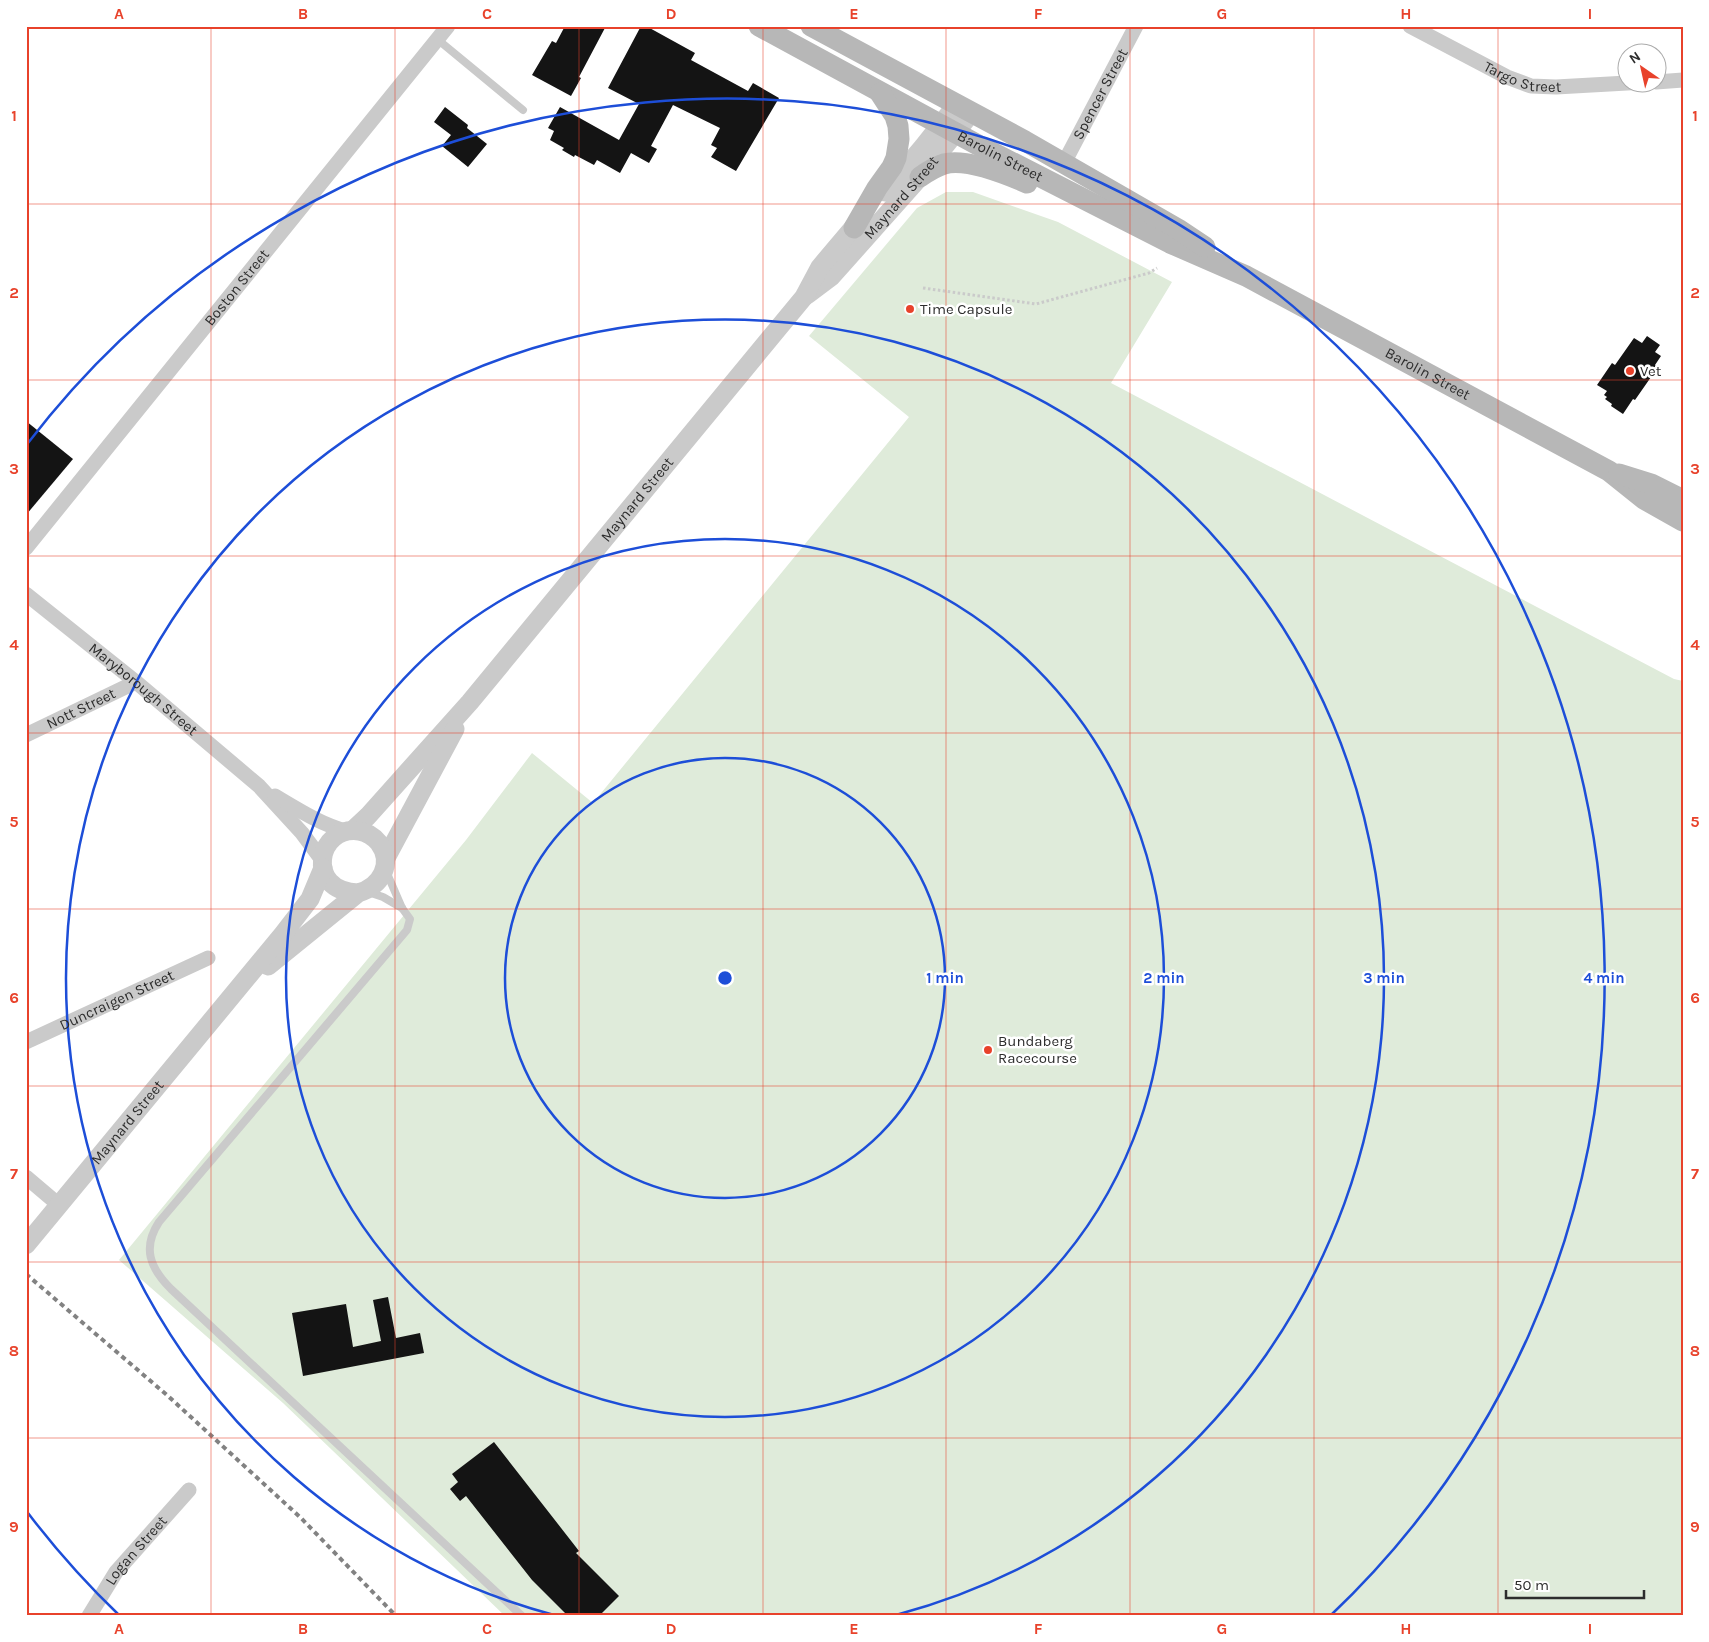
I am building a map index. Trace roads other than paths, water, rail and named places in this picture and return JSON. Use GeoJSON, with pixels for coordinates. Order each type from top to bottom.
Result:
{"type":"FeatureCollection","features":[{"type":"Feature","properties":{"kind":"main road","name":"Barolin Street"},"geometry":{"type":"LineString","coordinates":[[759,26],[948,129],[1170,243],[1246,276],[1609,471],[1644,499],[1683,521]]}},
{"type":"Feature","properties":{"kind":"main road","name":"Barolin Street"},"geometry":{"type":"LineString","coordinates":[[812,26],[1064,163],[1178,229],[1246,276]]}},
{"type":"Feature","properties":{"kind":"main road"},"geometry":{"type":"LineString","coordinates":[[854,228],[896,158],[899,139],[898,126],[895,116],[878,91]]}},
{"type":"Feature","properties":{"kind":"main road"},"geometry":{"type":"LineString","coordinates":[[920,177],[943,164],[953,163],[988,169],[1031,185],[1073,204],[1132,223]]}},
{"type":"Feature","properties":{"kind":"main road","name":"Barolin Street"},"geometry":{"type":"LineString","coordinates":[[1609,471],[1651,484],[1683,500]]}},
{"type":"Feature","properties":{"kind":"street","name":"Boston Street"},"geometry":{"type":"LineString","coordinates":[[26,548],[448,26]]}},
{"type":"Feature","properties":{"kind":"street","name":"Spencer Street"},"geometry":{"type":"LineString","coordinates":[[1064,163],[1136,26]]}},
{"type":"Feature","properties":{"kind":"street","name":"Targo Street"},"geometry":{"type":"LineString","coordinates":[[1410,26],[1507,77],[1530,86],[1556,87],[1616,84]]}},
{"type":"Feature","properties":{"kind":"street"},"geometry":{"type":"LineString","coordinates":[[1666,81],[1683,80]]}},
{"type":"Feature","properties":{"kind":"street","name":"Maynard Street"},"geometry":{"type":"LineString","coordinates":[[350,831],[368,816],[470,702],[804,297],[820,267],[854,228],[948,129],[964,108]]}},
{"type":"Feature","properties":{"kind":"street","name":"Maynard Street"},"geometry":{"type":"LineString","coordinates":[[804,297],[831,277],[920,177],[948,129]]}},
{"type":"Feature","properties":{"kind":"street","name":"Maryborough Street"},"geometry":{"type":"LineString","coordinates":[[26,594],[136,682],[259,786],[302,833],[323,864]]}},
{"type":"Feature","properties":{"kind":"street","name":"Nott Street"},"geometry":{"type":"LineString","coordinates":[[26,735],[136,682]]}},
{"type":"Feature","properties":{"kind":"street","name":"Maynard Street"},"geometry":{"type":"LineString","coordinates":[[385,864],[470,702]]}},
{"type":"Feature","properties":{"kind":"street","name":"Maryborough Street"},"geometry":{"type":"LineString","coordinates":[[259,786],[314,820],[329,827],[350,831]]}},
{"type":"Feature","properties":{"kind":"street"},"geometry":{"type":"LineString","coordinates":[[350,831],[365,832],[375,838],[382,847],[385,864],[378,883],[362,892],[346,893],[336,888],[327,879],[323,864],[325,850],[330,842],[337,835],[350,831]]}},
{"type":"Feature","properties":{"kind":"street","name":"Maynard Street"},"geometry":{"type":"LineString","coordinates":[[26,1245],[228,1002],[310,899],[323,864]]}},
{"type":"Feature","properties":{"kind":"street","name":"Maynard Street"},"geometry":{"type":"LineString","coordinates":[[228,1002],[289,948],[362,892]]}},
{"type":"Feature","properties":{"kind":"street","name":"Duncraigen Street"},"geometry":{"type":"LineString","coordinates":[[26,1042],[208,958]]}},
{"type":"Feature","properties":{"kind":"street"},"geometry":{"type":"LineString","coordinates":[[26,1178],[59,1205]]}},
{"type":"Feature","properties":{"kind":"street","name":"Logan Street"},"geometry":{"type":"LineString","coordinates":[[89,1616],[116,1572],[189,1490]]}},
{"type":"Feature","properties":{"kind":"lane"},"geometry":{"type":"LineString","coordinates":[[437,39],[523,110]]}},
{"type":"Feature","properties":{"kind":"lane"},"geometry":{"type":"LineString","coordinates":[[385,864],[402,908],[410,919],[407,930],[159,1222],[152,1233],[149,1246],[150,1258],[161,1280],[522,1616]]}},
{"type":"Feature","properties":{"kind":"lane"},"geometry":{"type":"LineString","coordinates":[[362,892],[382,897],[402,908]]}},
{"type":"Feature","properties":{"kind":"railway"},"geometry":{"type":"LineString","coordinates":[[26,1274],[168,1396],[301,1518],[396,1616]]}},
{"type":"Feature","properties":{"kind":"place","name":"Time Capsule"},"geometry":{"type":"Point","coordinates":[910,309]}},
{"type":"Feature","properties":{"kind":"place","name":"Vet"},"geometry":{"type":"Point","coordinates":[1630,371]}},
{"type":"Feature","properties":{"kind":"place","name":"Bundaberg Racecourse"},"geometry":{"type":"Point","coordinates":[988,1050]}}]}
